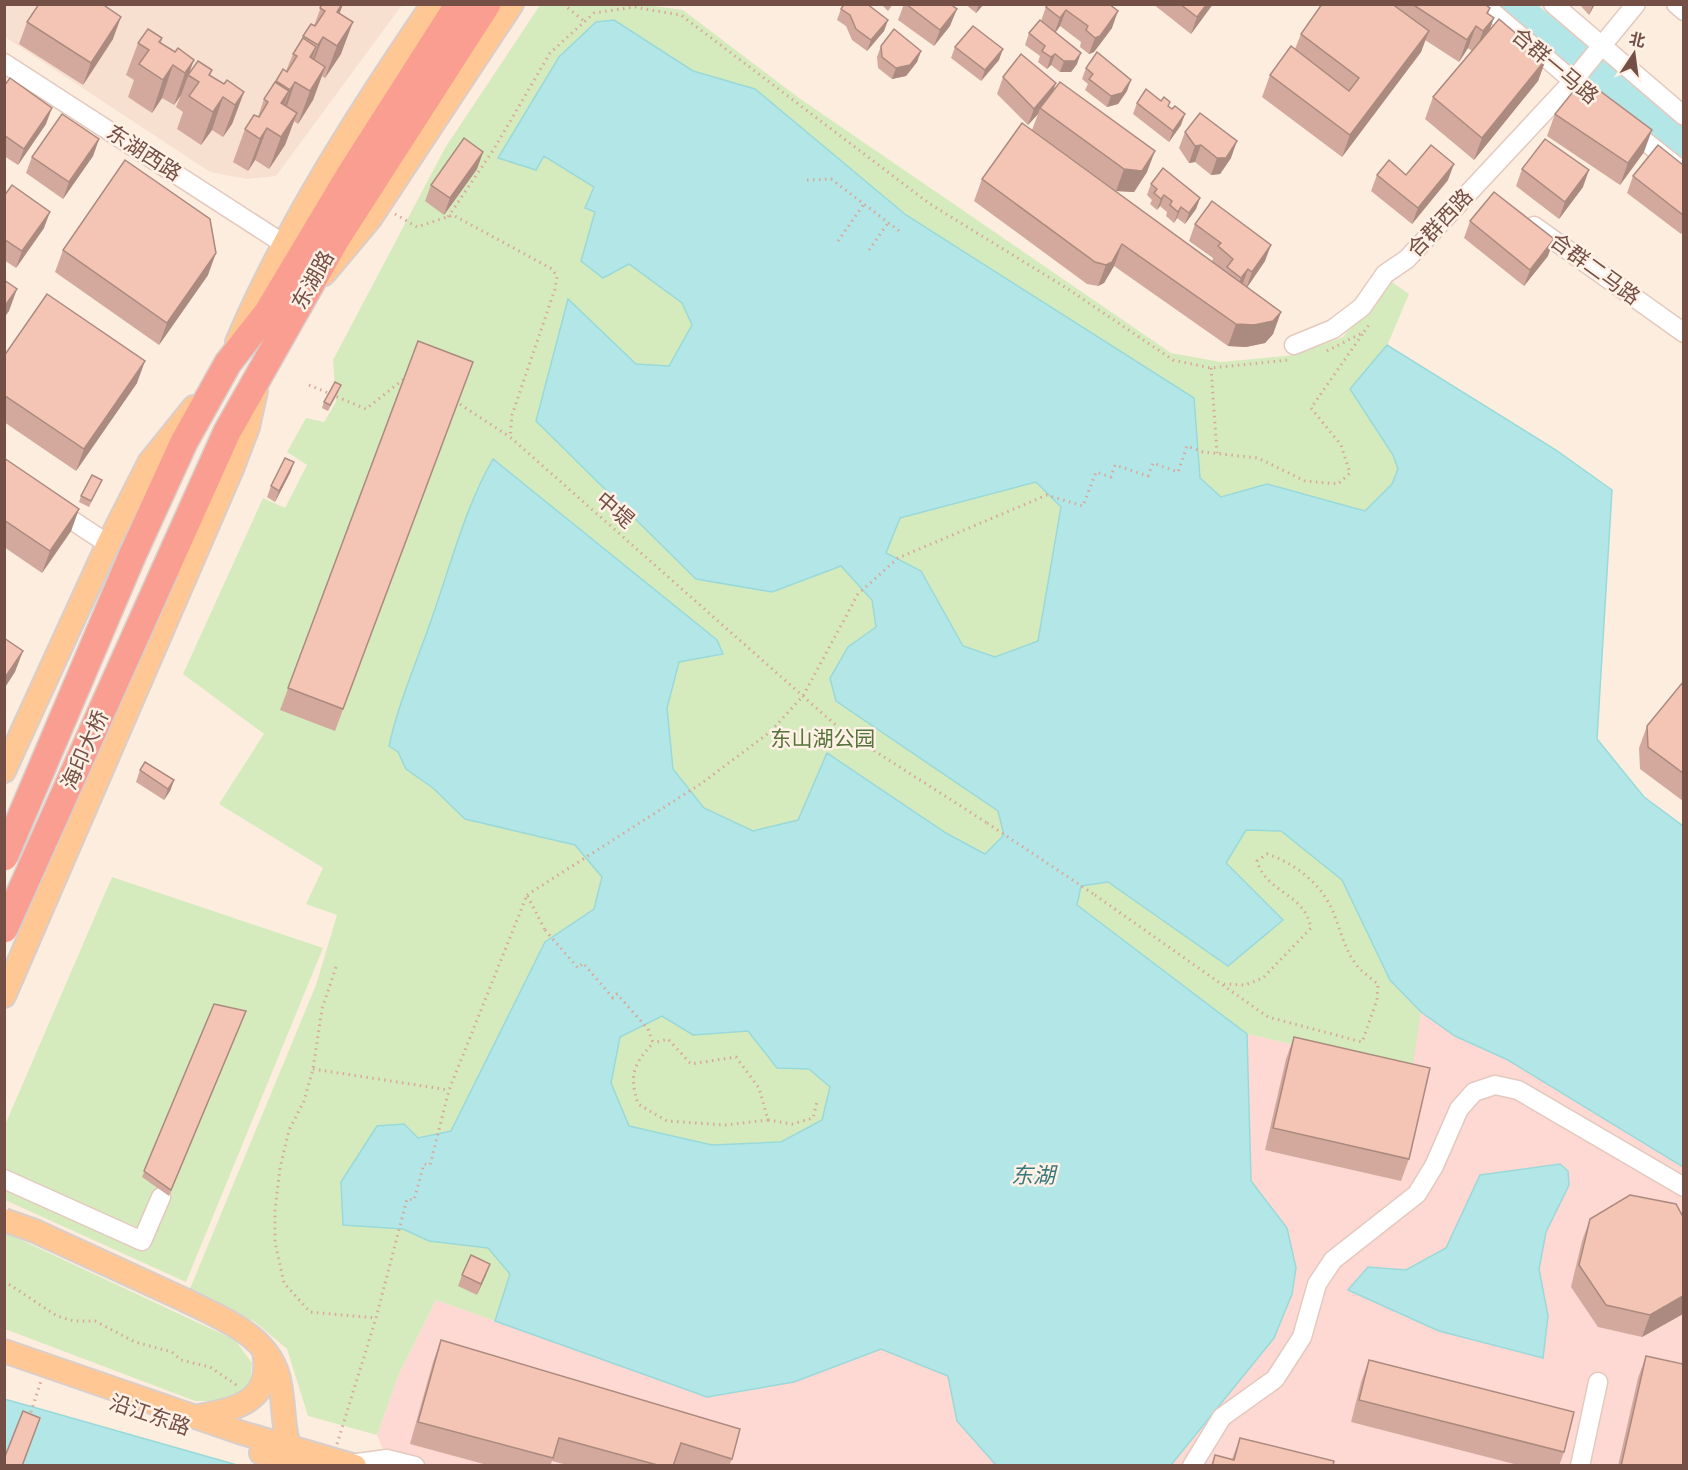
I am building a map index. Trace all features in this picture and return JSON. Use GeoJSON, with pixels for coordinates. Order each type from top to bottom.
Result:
{"type":"FeatureCollection","features":[{"type":"Feature","properties":{"kind":"highway","name":"东湖路"},"geometry":{"type":"LineString","coordinates":[[165,570],[227,432],[446,46],[459,4]]}},
{"type":"Feature","properties":{"kind":"highway","name":"东湖路"},"geometry":{"type":"LineString","coordinates":[[120,550],[228,363],[268,312],[446,46],[487,4]]}},
{"type":"Feature","properties":{"kind":"highway","name":"海印大桥"},"geometry":{"type":"LineString","coordinates":[[4,857],[120,550]]}},
{"type":"Feature","properties":{"kind":"highway","name":"海印大桥"},"geometry":{"type":"LineString","coordinates":[[4,930],[165,570]]}},
{"type":"Feature","properties":{"kind":"main road"},"geometry":{"type":"LineString","coordinates":[[228,363],[284,244],[380,84],[433,4]]}},
{"type":"Feature","properties":{"kind":"main road"},"geometry":{"type":"LineString","coordinates":[[310,288],[349,246],[370,219],[512,4]]}},
{"type":"Feature","properties":{"kind":"main road"},"geometry":{"type":"LineString","coordinates":[[4,996],[232,469],[248,426],[260,376]]}},
{"type":"Feature","properties":{"kind":"main road"},"geometry":{"type":"LineString","coordinates":[[4,771],[120,550]]}},
{"type":"Feature","properties":{"kind":"main road"},"geometry":{"type":"LineString","coordinates":[[4,1220],[34,1231],[240,1327],[263,1347],[273,1362],[280,1384],[283,1424],[294,1459],[346,1463]]}},
{"type":"Feature","properties":{"kind":"main road"},"geometry":{"type":"LineString","coordinates":[[196,1416],[231,1410],[250,1402],[259,1390],[264,1374],[263,1347]]}},
{"type":"Feature","properties":{"kind":"main road","name":"沿江东路"},"geometry":{"type":"LineString","coordinates":[[4,1351],[196,1416],[294,1459]]}},
{"type":"Feature","properties":{"kind":"main road","name":"沿江东路"},"geometry":{"type":"LineString","coordinates":[[4,1365],[294,1459]]}},
{"type":"Feature","properties":{"kind":"street","name":"合群一马路"},"geometry":{"type":"LineString","coordinates":[[1482,4],[1576,77],[1683,172]]}},
{"type":"Feature","properties":{"kind":"street"},"geometry":{"type":"LineString","coordinates":[[1553,4],[1598,50],[1683,116]]}},
{"type":"Feature","properties":{"kind":"street","name":"合群西路"},"geometry":{"type":"LineString","coordinates":[[1294,352],[1362,307],[1385,274],[1407,259],[1477,184],[1576,77],[1636,4]]}},
{"type":"Feature","properties":{"kind":"street"},"geometry":{"type":"LineString","coordinates":[[1676,4],[1683,11]]}},
{"type":"Feature","properties":{"kind":"street","name":"东湖西路"},"geometry":{"type":"LineString","coordinates":[[4,63],[284,244]]}},
{"type":"Feature","properties":{"kind":"street"},"geometry":{"type":"LineString","coordinates":[[1477,184],[1496,198]]}},
{"type":"Feature","properties":{"kind":"street","name":"合群二马路"},"geometry":{"type":"LineString","coordinates":[[1524,218],[1683,333]]}},
{"type":"Feature","properties":{"kind":"street"},"geometry":{"type":"LineString","coordinates":[[40,499],[120,550]]}},
{"type":"Feature","properties":{"kind":"street"},"geometry":{"type":"LineString","coordinates":[[1192,1466],[1222,1417],[1275,1380],[1302,1337],[1317,1284],[1333,1260],[1417,1194],[1434,1166],[1459,1108],[1474,1092],[1496,1085],[1518,1090],[1683,1187]]}},
{"type":"Feature","properties":{"kind":"street"},"geometry":{"type":"LineString","coordinates":[[4,1179],[142,1241],[161,1197]]}},
{"type":"Feature","properties":{"kind":"street"},"geometry":{"type":"LineString","coordinates":[[1580,1466],[1598,1382]]}},
{"type":"Feature","properties":{"kind":"street"},"geometry":{"type":"LineString","coordinates":[[346,1463],[387,1459],[415,1466]]}},
{"type":"Feature","properties":{"kind":"path"},"geometry":{"type":"LineString","coordinates":[[563,4],[584,21]]}},
{"type":"Feature","properties":{"kind":"path"},"geometry":{"type":"LineString","coordinates":[[448,217],[494,148],[550,53],[594,13],[634,7],[681,15],[930,204],[1068,289],[1173,360],[1211,368],[1294,352]]}},
{"type":"Feature","properties":{"kind":"path"},"geometry":{"type":"LineString","coordinates":[[807,180],[831,179],[902,233]]}},
{"type":"Feature","properties":{"kind":"path"},"geometry":{"type":"LineString","coordinates":[[838,241],[864,204]]}},
{"type":"Feature","properties":{"kind":"path"},"geometry":{"type":"LineString","coordinates":[[388,211],[417,227],[453,215],[552,269],[556,276],[555,289],[512,415],[510,437]]}},
{"type":"Feature","properties":{"kind":"path"},"geometry":{"type":"LineString","coordinates":[[869,250],[888,223]]}},
{"type":"Feature","properties":{"kind":"path"},"geometry":{"type":"LineString","coordinates":[[346,1463],[376,1318],[407,1199],[414,1200],[424,1164],[430,1165],[450,1090],[527,895],[702,783],[770,732],[803,696],[858,594],[898,558],[1047,495],[1083,506],[1096,472],[1111,477],[1115,465],[1148,476],[1153,463],[1178,472],[1187,446],[1203,452],[1258,458],[1305,481],[1338,484],[1350,473],[1341,445],[1311,408],[1376,316]]}},
{"type":"Feature","properties":{"kind":"path"},"geometry":{"type":"LineString","coordinates":[[1323,352],[1364,332]]}},
{"type":"Feature","properties":{"kind":"path"},"geometry":{"type":"LineString","coordinates":[[1211,368],[1217,453]]}},
{"type":"Feature","properties":{"kind":"path"},"geometry":{"type":"LineString","coordinates":[[309,385],[366,409],[411,373]]}},
{"type":"Feature","properties":{"kind":"path","name":"中堤"},"geometry":{"type":"LineString","coordinates":[[451,399],[510,437],[839,728],[1095,895],[1268,1017],[1362,1042],[1377,1000],[1378,984],[1359,968],[1342,940],[1333,911],[1319,889],[1287,860],[1267,854],[1257,861],[1261,873],[1276,888],[1301,903],[1311,928],[1263,978],[1245,985],[1224,984]]}},
{"type":"Feature","properties":{"kind":"path"},"geometry":{"type":"LineString","coordinates":[[527,895],[545,930],[578,968],[583,963],[613,998],[617,994],[648,1029],[653,1043]]}},
{"type":"Feature","properties":{"kind":"path"},"geometry":{"type":"LineString","coordinates":[[336,968],[322,1008],[313,1069],[304,1101],[289,1130],[280,1168],[275,1209],[275,1242],[284,1283],[310,1312],[376,1318]]}},
{"type":"Feature","properties":{"kind":"path"},"geometry":{"type":"LineString","coordinates":[[768,1120],[759,1088],[736,1057],[691,1064],[668,1039],[653,1043],[638,1060],[631,1083],[638,1104],[667,1121],[726,1125],[768,1120],[792,1124],[813,1118],[817,1102]]}},
{"type":"Feature","properties":{"kind":"path"},"geometry":{"type":"LineString","coordinates":[[313,1069],[450,1090]]}},
{"type":"Feature","properties":{"kind":"path"},"geometry":{"type":"LineString","coordinates":[[4,1281],[57,1316],[74,1321],[95,1321],[135,1342],[172,1352],[181,1360],[210,1367],[236,1383],[250,1402]]}},
{"type":"Feature","properties":{"kind":"path"},"geometry":{"type":"LineString","coordinates":[[29,1420],[42,1378]]}},
{"type":"Feature","properties":{"kind":"shaded area"},"geometry":{"type":"Polygon","coordinates":[[[4,5],[402,5],[276,176],[247,179],[210,172],[5,37],[4,5]]]}},
{"type":"Feature","properties":{"kind":"shaded area"},"geometry":{"type":"Polygon","coordinates":[[[1421,1012],[1455,1036],[1508,1060],[1683,1167],[1683,1465],[1171,1466],[1274,1338],[1292,1294],[1296,1268],[1287,1228],[1251,1181],[1247,1034],[1411,1071],[1421,1012]]]}},
{"type":"Feature","properties":{"kind":"shaded area"},"geometry":{"type":"Polygon","coordinates":[[[436,1300],[707,1397],[794,1382],[881,1349],[948,1376],[957,1421],[996,1465],[386,1466],[387,1459],[377,1435],[399,1374],[436,1300]]]}},
{"type":"Feature","properties":{"kind":"green space","name":"东湖"},"geometry":{"type":"Polygon","coordinates":[[[540,5],[647,5],[683,10],[799,98],[1171,353],[1221,362],[1295,355],[1343,337],[1389,280],[1409,294],[1387,346],[1556,450],[1421,1012],[1412,1071],[1247,1034],[1251,1181],[1287,1228],[996,1465],[957,1421],[948,1376],[881,1349],[794,1382],[707,1397],[436,1300],[399,1374],[377,1435],[308,1416],[287,1349],[255,1322],[189,1291],[316,985],[337,915],[306,904],[323,868],[219,804],[264,734],[183,674],[263,498],[285,508],[307,465],[287,452],[306,418],[324,422],[336,402],[333,360],[445,148],[540,5]]]}},
{"type":"Feature","properties":{"kind":"green space"},"geometry":{"type":"Polygon","coordinates":[[[112,877],[323,948],[186,1282],[5,1200],[5,1125],[112,877]]]}},
{"type":"Feature","properties":{"kind":"green space"},"geometry":{"type":"Polygon","coordinates":[[[4,1232],[235,1340],[252,1363],[250,1388],[225,1401],[195,1401],[5,1329],[4,1232]]]}},
{"type":"Feature","properties":{"kind":"water","name":"东湖"},"geometry":{"type":"Polygon","coordinates":[[[614,20],[693,71],[755,89],[906,215],[1194,398],[1200,478],[1221,497],[1267,484],[1365,511],[1392,484],[1398,469],[1393,455],[1350,389],[1387,345],[1556,450],[1612,490],[1597,739],[1644,797],[1683,826],[1683,1167],[1508,1060],[1455,1036],[1421,1012],[1390,980],[1342,880],[1281,831],[1246,830],[1226,863],[1283,920],[1228,966],[1108,882],[1081,886],[1077,905],[1247,1034],[1251,1181],[1287,1228],[1296,1268],[1292,1294],[1274,1338],[1171,1465],[996,1465],[957,1421],[948,1376],[881,1349],[794,1382],[707,1397],[495,1321],[510,1274],[488,1248],[429,1241],[403,1229],[343,1225],[341,1182],[377,1126],[404,1124],[418,1138],[451,1131],[545,942],[594,909],[602,877],[575,845],[465,819],[433,788],[406,769],[398,752],[389,746],[404,695],[460,534],[475,495],[493,459],[717,640],[723,654],[679,662],[667,708],[673,769],[704,808],[753,831],[798,820],[827,753],[946,833],[985,854],[1004,835],[998,811],[836,701],[830,678],[848,647],[876,627],[872,600],[841,566],[772,592],[696,579],[536,421],[568,299],[636,364],[669,366],[692,325],[682,303],[629,264],[603,278],[581,261],[595,212],[585,208],[594,187],[544,156],[536,170],[498,158],[559,57],[596,22],[614,20]],[[1036,482],[900,518],[886,553],[921,571],[963,646],[995,657],[1038,641],[1061,507],[1036,482]],[[662,1016],[620,1037],[611,1083],[629,1126],[712,1145],[781,1142],[822,1120],[830,1087],[809,1069],[777,1068],[748,1031],[693,1035],[662,1016]]]}},
{"type":"Feature","properties":{"kind":"water"},"geometry":{"type":"Polygon","coordinates":[[[1560,1164],[1568,1171],[1569,1185],[1546,1232],[1539,1269],[1548,1316],[1543,1358],[1439,1331],[1348,1290],[1368,1267],[1406,1270],[1446,1248],[1480,1175],[1560,1164]]]}},
{"type":"Feature","properties":{"kind":"water"},"geometry":{"type":"Polygon","coordinates":[[[4,1399],[33,1407],[237,1465],[5,1465],[4,1399]]]}},
{"type":"Feature","properties":{"kind":"building"},"geometry":{"type":"Polygon","coordinates":[[[39,4],[102,4],[121,17],[91,63],[27,22],[39,4]]]}},
{"type":"Feature","properties":{"kind":"building"},"geometry":{"type":"Polygon","coordinates":[[[322,4],[342,4],[337,12],[353,22],[337,46],[323,37],[318,45],[303,36],[311,24],[315,26],[325,11],[320,8],[322,4]]]}},
{"type":"Feature","properties":{"kind":"building"},"geometry":{"type":"Polygon","coordinates":[[[844,4],[867,4],[888,20],[871,40],[856,29],[850,15],[841,9],[844,4]]]}},
{"type":"Feature","properties":{"kind":"building"},"geometry":{"type":"Polygon","coordinates":[[[906,4],[950,4],[957,9],[940,30],[906,4]]]}},
{"type":"Feature","properties":{"kind":"building"},"geometry":{"type":"Polygon","coordinates":[[[1048,4],[1109,4],[1118,11],[1100,36],[1095,38],[1086,30],[1088,26],[1066,10],[1060,18],[1046,7],[1048,4]]]}},
{"type":"Feature","properties":{"kind":"building"},"geometry":{"type":"Polygon","coordinates":[[[1180,4],[1207,4],[1197,17],[1180,4]]]}},
{"type":"Feature","properties":{"kind":"building"},"geometry":{"type":"Polygon","coordinates":[[[1322,4],[1392,4],[1429,31],[1350,135],[1270,75],[1291,46],[1349,91],[1359,78],[1301,34],[1322,4]]]}},
{"type":"Feature","properties":{"kind":"building"},"geometry":{"type":"Polygon","coordinates":[[[1412,4],[1484,4],[1490,8],[1487,13],[1494,18],[1483,31],[1476,26],[1467,40],[1412,4]]]}},
{"type":"Feature","properties":{"kind":"building"},"geometry":{"type":"Polygon","coordinates":[[[1499,19],[1546,59],[1482,138],[1433,97],[1499,19]]]}},
{"type":"Feature","properties":{"kind":"building"},"geometry":{"type":"Polygon","coordinates":[[[1040,20],[1081,53],[1075,61],[1064,61],[1055,54],[1051,57],[1042,51],[1045,46],[1029,33],[1040,20]]]}},
{"type":"Feature","properties":{"kind":"building"},"geometry":{"type":"Polygon","coordinates":[[[973,26],[1003,49],[985,70],[955,47],[973,26]]]}},
{"type":"Feature","properties":{"kind":"building"},"geometry":{"type":"Polygon","coordinates":[[[148,29],[162,38],[159,42],[175,52],[178,48],[194,60],[185,73],[173,65],[163,80],[139,64],[149,50],[138,43],[148,29]]]}},
{"type":"Feature","properties":{"kind":"building"},"geometry":{"type":"Polygon","coordinates":[[[894,29],[921,51],[910,65],[896,68],[882,57],[881,46],[894,29]]]}},
{"type":"Feature","properties":{"kind":"building"},"geometry":{"type":"Polygon","coordinates":[[[303,38],[316,47],[310,57],[325,67],[310,91],[295,82],[290,90],[276,81],[283,69],[287,72],[297,56],[293,54],[303,38]]]}},
{"type":"Feature","properties":{"kind":"building"},"geometry":{"type":"Polygon","coordinates":[[[1097,52],[1131,80],[1122,93],[1111,96],[1089,79],[1093,74],[1086,68],[1097,52]]]}},
{"type":"Feature","properties":{"kind":"building"},"geometry":{"type":"Polygon","coordinates":[[[1021,54],[1056,83],[1034,109],[1003,77],[1021,54]]]}},
{"type":"Feature","properties":{"kind":"building"},"geometry":{"type":"Polygon","coordinates":[[[198,61],[212,70],[209,75],[224,84],[227,80],[244,92],[235,105],[223,97],[213,112],[189,96],[199,82],[188,75],[198,61]]]}},
{"type":"Feature","properties":{"kind":"building"},"geometry":{"type":"Polygon","coordinates":[[[10,78],[52,108],[24,149],[4,135],[4,86],[10,78]]]}},
{"type":"Feature","properties":{"kind":"building"},"geometry":{"type":"Polygon","coordinates":[[[275,82],[289,91],[281,103],[297,113],[281,137],[267,128],[260,139],[245,129],[254,115],[259,117],[268,102],[264,99],[275,82]]]}},
{"type":"Feature","properties":{"kind":"building"},"geometry":{"type":"Polygon","coordinates":[[[1060,82],[1155,151],[1142,171],[1124,169],[1040,108],[1060,82]]]}},
{"type":"Feature","properties":{"kind":"building"},"geometry":{"type":"Polygon","coordinates":[[[1576,88],[1588,96],[1596,88],[1652,130],[1628,163],[1555,114],[1576,88]]]}},
{"type":"Feature","properties":{"kind":"building"},"geometry":{"type":"Polygon","coordinates":[[[1146,89],[1161,101],[1164,97],[1170,102],[1168,106],[1172,109],[1175,106],[1185,114],[1173,131],[1137,103],[1146,89]]]}},
{"type":"Feature","properties":{"kind":"building"},"geometry":{"type":"Polygon","coordinates":[[[1200,113],[1237,141],[1226,158],[1217,158],[1201,145],[1195,146],[1185,132],[1200,113]]]}},
{"type":"Feature","properties":{"kind":"building"},"geometry":{"type":"Polygon","coordinates":[[[62,114],[99,139],[69,182],[32,157],[62,114]]]}},
{"type":"Feature","properties":{"kind":"building"},"geometry":{"type":"Polygon","coordinates":[[[1022,123],[1281,312],[1273,321],[1254,325],[1236,324],[1122,244],[1112,262],[1106,265],[1095,262],[982,179],[1022,123]]]}},
{"type":"Feature","properties":{"kind":"building"},"geometry":{"type":"Polygon","coordinates":[[[464,138],[483,152],[450,198],[431,185],[464,138]]]}},
{"type":"Feature","properties":{"kind":"building"},"geometry":{"type":"Polygon","coordinates":[[[1545,139],[1589,170],[1565,202],[1522,169],[1545,139]]]}},
{"type":"Feature","properties":{"kind":"building"},"geometry":{"type":"Polygon","coordinates":[[[1431,145],[1454,164],[1418,208],[1377,175],[1389,160],[1406,175],[1431,145]]]}},
{"type":"Feature","properties":{"kind":"building"},"geometry":{"type":"Polygon","coordinates":[[[1658,145],[1683,165],[1683,215],[1633,176],[1658,145]]]}},
{"type":"Feature","properties":{"kind":"building"},"geometry":{"type":"Polygon","coordinates":[[[125,160],[210,219],[216,253],[167,323],[63,250],[125,160]]]}},
{"type":"Feature","properties":{"kind":"building"},"geometry":{"type":"Polygon","coordinates":[[[1163,168],[1200,198],[1189,213],[1181,207],[1178,212],[1170,205],[1172,201],[1164,195],[1161,199],[1154,193],[1157,189],[1151,184],[1163,168]]]}},
{"type":"Feature","properties":{"kind":"building"},"geometry":{"type":"Polygon","coordinates":[[[12,185],[50,212],[22,251],[4,239],[4,196],[12,185]]]}},
{"type":"Feature","properties":{"kind":"building"},"geometry":{"type":"Polygon","coordinates":[[[1494,192],[1554,239],[1530,270],[1470,221],[1494,192]]]}},
{"type":"Feature","properties":{"kind":"building"},"geometry":{"type":"Polygon","coordinates":[[[1212,201],[1271,245],[1252,272],[1248,269],[1241,278],[1227,267],[1233,259],[1218,246],[1221,243],[1195,224],[1212,201]]]}},
{"type":"Feature","properties":{"kind":"building"},"geometry":{"type":"Polygon","coordinates":[[[4,280],[17,289],[4,307],[4,280]]]}},
{"type":"Feature","properties":{"kind":"building"},"geometry":{"type":"Polygon","coordinates":[[[47,294],[145,361],[84,449],[4,395],[4,356],[47,294]]]}},
{"type":"Feature","properties":{"kind":"building"},"geometry":{"type":"Polygon","coordinates":[[[418,341],[473,362],[343,709],[288,688],[418,341]]]}},
{"type":"Feature","properties":{"kind":"building"},"geometry":{"type":"Polygon","coordinates":[[[335,382],[341,385],[330,405],[324,402],[335,382]]]}},
{"type":"Feature","properties":{"kind":"building"},"geometry":{"type":"Polygon","coordinates":[[[4,458],[79,509],[50,551],[4,520],[4,458]]]}},
{"type":"Feature","properties":{"kind":"building"},"geometry":{"type":"Polygon","coordinates":[[[285,458],[294,462],[279,491],[271,486],[285,458]]]}},
{"type":"Feature","properties":{"kind":"building"},"geometry":{"type":"Polygon","coordinates":[[[92,475],[102,480],[91,501],[81,496],[92,475]]]}},
{"type":"Feature","properties":{"kind":"building"},"geometry":{"type":"Polygon","coordinates":[[[4,638],[23,651],[4,679],[4,638]]]}},
{"type":"Feature","properties":{"kind":"building"},"geometry":{"type":"Polygon","coordinates":[[[1683,682],[1683,773],[1648,747],[1647,726],[1683,682]]]}},
{"type":"Feature","properties":{"kind":"building"},"geometry":{"type":"Polygon","coordinates":[[[145,762],[174,780],[168,789],[140,770],[145,762]]]}},
{"type":"Feature","properties":{"kind":"building"},"geometry":{"type":"Polygon","coordinates":[[[214,1004],[246,1011],[171,1190],[144,1171],[214,1004]]]}},
{"type":"Feature","properties":{"kind":"building"},"geometry":{"type":"Polygon","coordinates":[[[1294,1037],[1430,1068],[1409,1159],[1273,1128],[1294,1037]]]}},
{"type":"Feature","properties":{"kind":"building"},"geometry":{"type":"Polygon","coordinates":[[[1630,1195],[1676,1204],[1683,1217],[1683,1296],[1650,1315],[1606,1305],[1579,1265],[1590,1219],[1630,1195]]]}},
{"type":"Feature","properties":{"kind":"building"},"geometry":{"type":"Polygon","coordinates":[[[471,1255],[490,1264],[481,1284],[462,1275],[471,1255]]]}},
{"type":"Feature","properties":{"kind":"building"},"geometry":{"type":"Polygon","coordinates":[[[441,1340],[740,1429],[732,1459],[681,1443],[673,1466],[661,1466],[559,1438],[553,1458],[418,1422],[441,1340]]]}},
{"type":"Feature","properties":{"kind":"building"},"geometry":{"type":"Polygon","coordinates":[[[1646,1356],[1683,1364],[1683,1466],[1621,1466],[1646,1356]]]}},
{"type":"Feature","properties":{"kind":"building"},"geometry":{"type":"Polygon","coordinates":[[[1369,1360],[1574,1412],[1564,1452],[1359,1400],[1369,1360]]]}},
{"type":"Feature","properties":{"kind":"building"},"geometry":{"type":"Polygon","coordinates":[[[23,1411],[40,1418],[22,1466],[4,1466],[4,1459],[23,1411]]]}},
{"type":"Feature","properties":{"kind":"building"},"geometry":{"type":"Polygon","coordinates":[[[1240,1438],[1334,1461],[1333,1466],[1212,1466],[1215,1455],[1234,1460],[1240,1438]]]}},
{"type":"Feature","properties":{"kind":"waterway"},"geometry":{"type":"LineString","coordinates":[[1515,4],[1684,143]]}},
{"type":"Feature","properties":{"kind":"park label","name":"东山湖公园"},"geometry":{"type":"Point","coordinates":[823,739]}}]}
